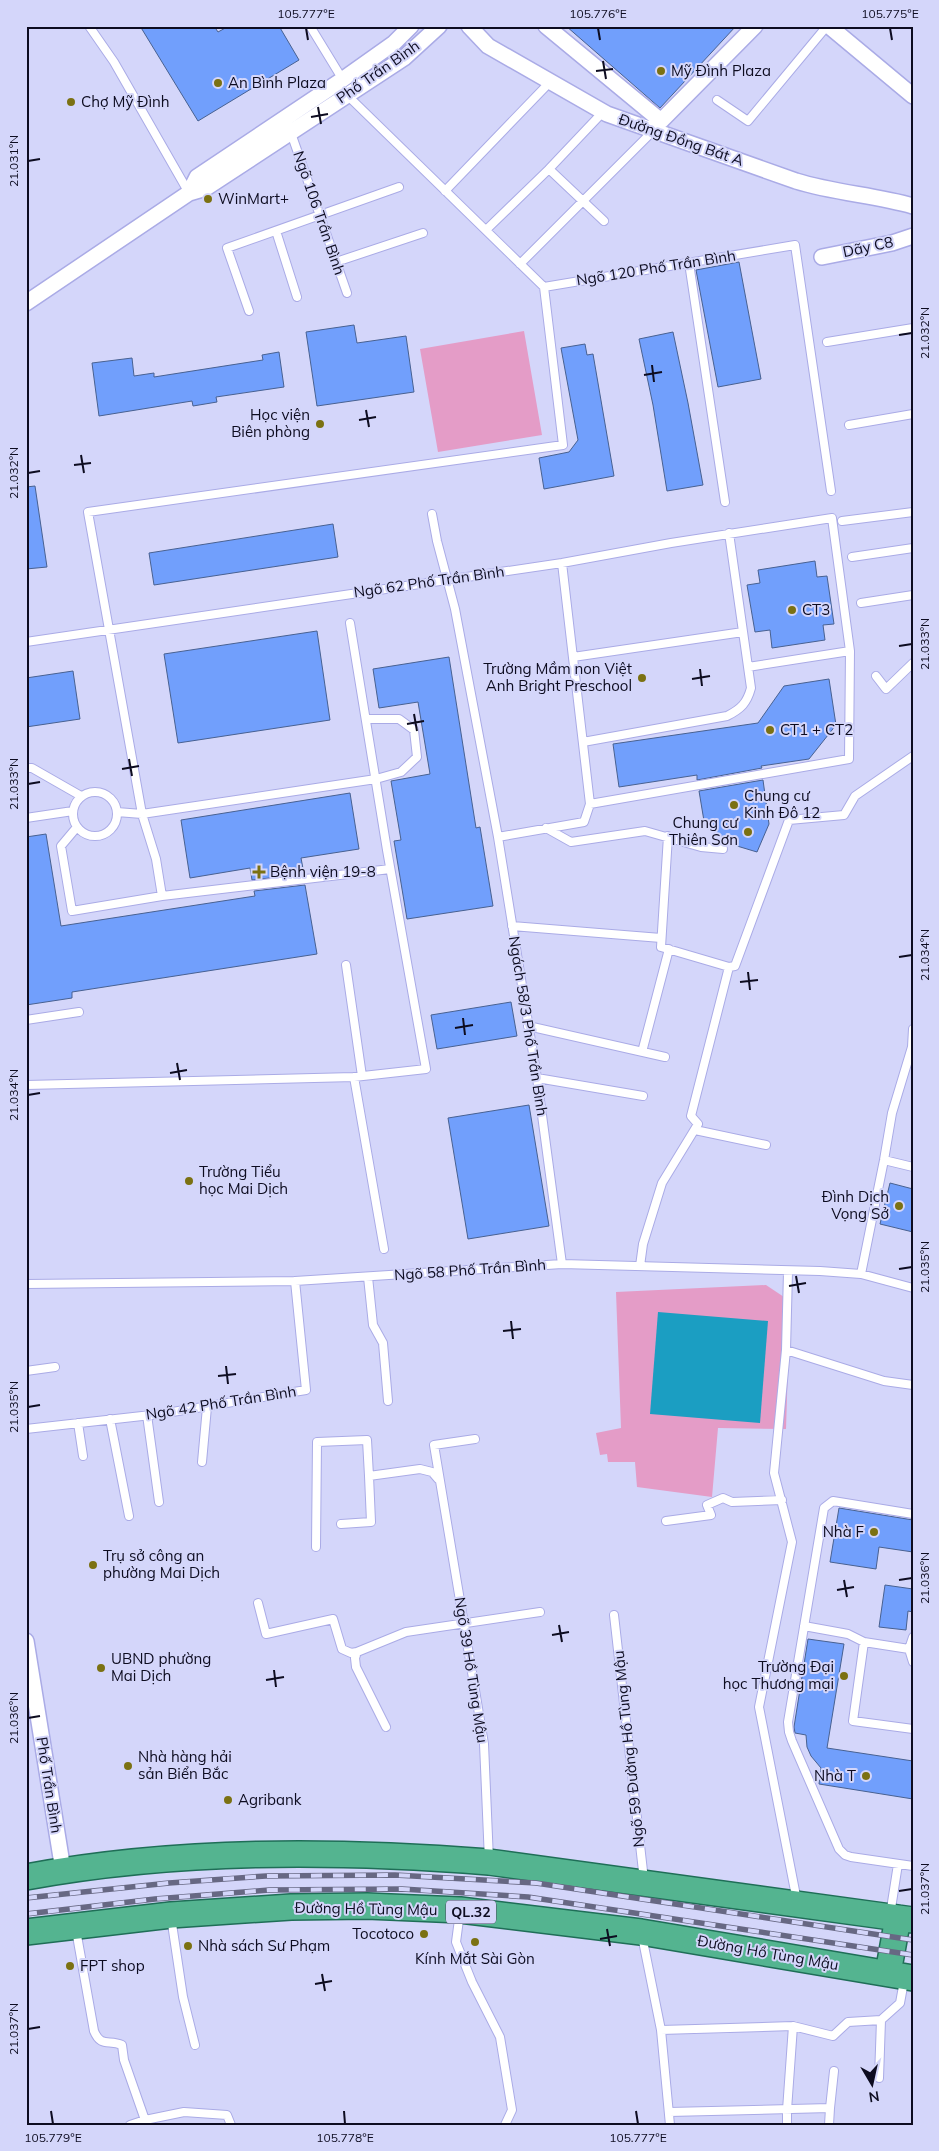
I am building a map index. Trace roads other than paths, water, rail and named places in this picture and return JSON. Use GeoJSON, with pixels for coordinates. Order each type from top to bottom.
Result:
{"type":"FeatureCollection","features":[{"type":"Feature","properties":{"kind":"highway"},"geometry":{"type":"LineString","coordinates":[[26,1877],[63,1870],[220,1855],[318,1853],[419,1856],[489,1862],[900,1918],[902,1976]]}},
{"type":"Feature","properties":{"kind":"highway","name":"Đường Hồ Tùng Mậu"},"geometry":{"type":"LineString","coordinates":[[26,1932],[171,1915],[291,1907],[367,1906],[460,1910],[641,1932],[902,1976]]}},
{"type":"Feature","properties":{"kind":"street","name":"Phố Trần Bình"},"geometry":{"type":"LineString","coordinates":[[189,194],[197,177],[343,80],[394,43],[411,26]]}},
{"type":"Feature","properties":{"kind":"street","name":"Phố Trần Bình"},"geometry":{"type":"LineString","coordinates":[[26,303],[189,194],[206,188],[404,58],[439,26]]}},
{"type":"Feature","properties":{"kind":"street","name":"Đường Đồng Bát A"},"geometry":{"type":"LineString","coordinates":[[469,26],[488,46],[603,112],[653,132],[735,158],[796,181],[828,190],[886,198],[913,206]]}},
{"type":"Feature","properties":{"kind":"street"},"geometry":{"type":"LineString","coordinates":[[549,27],[661,121],[755,26]]}},
{"type":"Feature","properties":{"kind":"street"},"geometry":{"type":"LineString","coordinates":[[828,26],[913,96]]}},
{"type":"Feature","properties":{"kind":"street","name":"Dãy C8"},"geometry":{"type":"LineString","coordinates":[[822,257],[892,243],[913,236]]}},
{"type":"Feature","properties":{"kind":"street","name":"Phố Trần Bình"},"geometry":{"type":"LineString","coordinates":[[26,1641],[63,1870]]}},
{"type":"Feature","properties":{"kind":"lane"},"geometry":{"type":"LineString","coordinates":[[89,26],[114,62],[189,194]]}},
{"type":"Feature","properties":{"kind":"lane"},"geometry":{"type":"LineString","coordinates":[[310,26],[343,80]]}},
{"type":"Feature","properties":{"kind":"lane"},"geometry":{"type":"LineString","coordinates":[[716,100],[748,121],[828,26]]}},
{"type":"Feature","properties":{"kind":"lane"},"geometry":{"type":"LineString","coordinates":[[445,191],[550,82]]}},
{"type":"Feature","properties":{"kind":"lane"},"geometry":{"type":"LineString","coordinates":[[162,896],[156,859],[142,814],[88,512],[563,445],[544,287],[347,95]]}},
{"type":"Feature","properties":{"kind":"lane"},"geometry":{"type":"LineString","coordinates":[[486,230],[549,169],[603,112]]}},
{"type":"Feature","properties":{"kind":"lane","name":"Ngõ 106 Trần Bình"},"geometry":{"type":"LineString","coordinates":[[290,132],[347,293]]}},
{"type":"Feature","properties":{"kind":"lane"},"geometry":{"type":"LineString","coordinates":[[520,264],[653,132]]}},
{"type":"Feature","properties":{"kind":"lane"},"geometry":{"type":"LineString","coordinates":[[549,169],[604,221]]}},
{"type":"Feature","properties":{"kind":"lane"},"geometry":{"type":"LineString","coordinates":[[249,311],[227,248],[399,187]]}},
{"type":"Feature","properties":{"kind":"lane"},"geometry":{"type":"LineString","coordinates":[[276,231],[297,297]]}},
{"type":"Feature","properties":{"kind":"lane"},"geometry":{"type":"LineString","coordinates":[[336,262],[422,233]]}},
{"type":"Feature","properties":{"kind":"lane","name":"Ngõ 120 Phố Trần Bình"},"geometry":{"type":"LineString","coordinates":[[544,287],[795,245],[831,491]]}},
{"type":"Feature","properties":{"kind":"lane"},"geometry":{"type":"LineString","coordinates":[[689,263],[726,502]]}},
{"type":"Feature","properties":{"kind":"lane"},"geometry":{"type":"LineString","coordinates":[[827,342],[913,328]]}},
{"type":"Feature","properties":{"kind":"lane"},"geometry":{"type":"LineString","coordinates":[[849,425],[913,414]]}},
{"type":"Feature","properties":{"kind":"lane"},"geometry":{"type":"LineString","coordinates":[[842,521],[913,512]]}},
{"type":"Feature","properties":{"kind":"lane","name":"Ngách 58/3 Phố Trần Bình"},"geometry":{"type":"LineString","coordinates":[[432,514],[436,541],[455,609],[498,837],[537,1078],[562,1264]]}},
{"type":"Feature","properties":{"kind":"lane","name":"Ngõ 62 Phố Trần Bình"},"geometry":{"type":"LineString","coordinates":[[26,642],[562,563],[729,533],[832,518],[850,651]]}},
{"type":"Feature","properties":{"kind":"lane"},"geometry":{"type":"LineString","coordinates":[[583,742],[727,716],[740,710],[748,699],[751,688],[729,533]]}},
{"type":"Feature","properties":{"kind":"lane"},"geometry":{"type":"LineString","coordinates":[[852,557],[913,548]]}},
{"type":"Feature","properties":{"kind":"lane"},"geometry":{"type":"LineString","coordinates":[[498,837],[584,822],[590,804],[562,563]]}},
{"type":"Feature","properties":{"kind":"lane"},"geometry":{"type":"LineString","coordinates":[[861,603],[913,595]]}},
{"type":"Feature","properties":{"kind":"lane"},"geometry":{"type":"LineString","coordinates":[[26,1085],[358,1076],[426,1069],[390,869],[350,623]]}},
{"type":"Feature","properties":{"kind":"lane"},"geometry":{"type":"LineString","coordinates":[[573,657],[743,632]]}},
{"type":"Feature","properties":{"kind":"lane"},"geometry":{"type":"LineString","coordinates":[[590,804],[849,760],[850,651],[748,667]]}},
{"type":"Feature","properties":{"kind":"lane"},"geometry":{"type":"LineString","coordinates":[[876,676],[886,689],[913,663]]}},
{"type":"Feature","properties":{"kind":"lane"},"geometry":{"type":"LineString","coordinates":[[117,812],[142,814],[376,779],[401,772],[417,757],[414,730],[399,719],[366,719]]}},
{"type":"Feature","properties":{"kind":"lane"},"geometry":{"type":"LineString","coordinates":[[668,836],[661,947],[735,966],[789,820],[844,815],[855,796],[913,756]]}},
{"type":"Feature","properties":{"kind":"lane"},"geometry":{"type":"LineString","coordinates":[[26,768],[32,768],[81,796]]}},
{"type":"Feature","properties":{"kind":"lane"},"geometry":{"type":"LineString","coordinates":[[100,792],[112,800],[117,812],[114,826],[103,834],[89,835],[77,827],[73,811],[77,800],[81,796],[100,792]]}},
{"type":"Feature","properties":{"kind":"lane"},"geometry":{"type":"LineString","coordinates":[[26,818],[73,811]]}},
{"type":"Feature","properties":{"kind":"lane"},"geometry":{"type":"LineString","coordinates":[[77,827],[61,846],[72,911],[162,896],[390,869]]}},
{"type":"Feature","properties":{"kind":"lane"},"geometry":{"type":"LineString","coordinates":[[546,828],[571,842],[645,831],[702,847],[722,849]]}},
{"type":"Feature","properties":{"kind":"lane"},"geometry":{"type":"LineString","coordinates":[[512,926],[661,938]]}},
{"type":"Feature","properties":{"kind":"lane"},"geometry":{"type":"LineString","coordinates":[[642,1052],[669,949]]}},
{"type":"Feature","properties":{"kind":"lane"},"geometry":{"type":"LineString","coordinates":[[346,965],[358,1076],[384,1249]]}},
{"type":"Feature","properties":{"kind":"lane"},"geometry":{"type":"LineString","coordinates":[[640,1266],[644,1244],[662,1183],[698,1124],[691,1116],[729,966]]}},
{"type":"Feature","properties":{"kind":"lane"},"geometry":{"type":"LineString","coordinates":[[26,1020],[79,1012]]}},
{"type":"Feature","properties":{"kind":"lane"},"geometry":{"type":"LineString","coordinates":[[528,1026],[665,1057]]}},
{"type":"Feature","properties":{"kind":"lane"},"geometry":{"type":"LineString","coordinates":[[861,1274],[892,1113],[912,1047],[913,1029]]}},
{"type":"Feature","properties":{"kind":"lane"},"geometry":{"type":"LineString","coordinates":[[537,1078],[643,1096]]}},
{"type":"Feature","properties":{"kind":"lane"},"geometry":{"type":"LineString","coordinates":[[695,1130],[766,1145]]}},
{"type":"Feature","properties":{"kind":"lane"},"geometry":{"type":"LineString","coordinates":[[884,1160],[913,1167]]}},
{"type":"Feature","properties":{"kind":"lane","name":"Ngõ 58 Phố Trần Bình"},"geometry":{"type":"LineString","coordinates":[[26,1284],[295,1280],[562,1264],[788,1272],[820,1271],[861,1274],[913,1288]]}},
{"type":"Feature","properties":{"kind":"lane"},"geometry":{"type":"LineString","coordinates":[[788,1272],[786,1350],[774,1473],[792,1542],[759,1707],[797,1903]]}},
{"type":"Feature","properties":{"kind":"lane"},"geometry":{"type":"LineString","coordinates":[[368,1277],[373,1325],[382,1343],[388,1401]]}},
{"type":"Feature","properties":{"kind":"lane","name":"Ngõ 42 Phố Trần Bình"},"geometry":{"type":"LineString","coordinates":[[26,1429],[206,1407],[306,1390],[295,1280]]}},
{"type":"Feature","properties":{"kind":"lane"},"geometry":{"type":"LineString","coordinates":[[786,1350],[884,1381],[913,1385]]}},
{"type":"Feature","properties":{"kind":"lane"},"geometry":{"type":"LineString","coordinates":[[26,1372],[55,1367]]}},
{"type":"Feature","properties":{"kind":"lane"},"geometry":{"type":"LineString","coordinates":[[202,1462],[206,1407]]}},
{"type":"Feature","properties":{"kind":"lane"},"geometry":{"type":"LineString","coordinates":[[147,1415],[159,1502]]}},
{"type":"Feature","properties":{"kind":"lane"},"geometry":{"type":"LineString","coordinates":[[110,1419],[129,1516]]}},
{"type":"Feature","properties":{"kind":"lane"},"geometry":{"type":"LineString","coordinates":[[78,1423],[83,1456]]}},
{"type":"Feature","properties":{"kind":"lane","name":"Ngõ 39 Hồ Tùng Mậu"},"geometry":{"type":"LineString","coordinates":[[475,1439],[434,1445],[484,1744],[489,1862]]}},
{"type":"Feature","properties":{"kind":"lane"},"geometry":{"type":"LineString","coordinates":[[316,1547],[316,1442],[367,1440],[371,1522],[341,1524]]}},
{"type":"Feature","properties":{"kind":"lane"},"geometry":{"type":"LineString","coordinates":[[369,1476],[420,1469],[432,1472],[440,1481]]}},
{"type":"Feature","properties":{"kind":"lane"},"geometry":{"type":"LineString","coordinates":[[666,1521],[711,1515],[707,1505],[723,1498],[732,1502],[782,1500]]}},
{"type":"Feature","properties":{"kind":"lane"},"geometry":{"type":"LineString","coordinates":[[913,1514],[833,1501],[824,1508],[788,1722],[788,1732],[840,1849],[845,1855],[913,1866]]}},
{"type":"Feature","properties":{"kind":"lane"},"geometry":{"type":"LineString","coordinates":[[258,1603],[266,1634],[333,1619],[342,1650],[351,1653],[406,1632],[540,1612]]}},
{"type":"Feature","properties":{"kind":"lane","name":"Ngõ 59 Đường Hồ Tùng Mậu"},"geometry":{"type":"LineString","coordinates":[[614,1615],[644,1882]]}},
{"type":"Feature","properties":{"kind":"lane"},"geometry":{"type":"LineString","coordinates":[[804,1626],[848,1634],[864,1642],[909,1649]]}},
{"type":"Feature","properties":{"kind":"lane"},"geometry":{"type":"LineString","coordinates":[[913,1637],[909,1649],[913,1662]]}},
{"type":"Feature","properties":{"kind":"lane"},"geometry":{"type":"LineString","coordinates":[[864,1642],[853,1721],[913,1730]]}},
{"type":"Feature","properties":{"kind":"lane"},"geometry":{"type":"LineString","coordinates":[[356,1652],[356,1666],[386,1726]]}},
{"type":"Feature","properties":{"kind":"lane"},"geometry":{"type":"LineString","coordinates":[[898,1864],[900,1918]]}},
{"type":"Feature","properties":{"kind":"lane"},"geometry":{"type":"LineString","coordinates":[[460,1910],[456,1942],[472,1982],[500,2038],[512,2110],[505,2125]]}},
{"type":"Feature","properties":{"kind":"lane"},"geometry":{"type":"LineString","coordinates":[[171,1915],[183,1997],[195,2045]]}},
{"type":"Feature","properties":{"kind":"lane"},"geometry":{"type":"LineString","coordinates":[[75,1926],[94,2031],[97,2039],[103,2042],[122,2044],[124,2060],[145,2120]]}},
{"type":"Feature","properties":{"kind":"lane"},"geometry":{"type":"LineString","coordinates":[[641,1932],[661,2030],[670,2125]]}},
{"type":"Feature","properties":{"kind":"lane"},"geometry":{"type":"LineString","coordinates":[[661,2030],[793,2026],[833,2036],[848,2022],[881,2020],[900,2003],[902,1976]]}},
{"type":"Feature","properties":{"kind":"lane"},"geometry":{"type":"LineString","coordinates":[[879,2078],[881,2020]]}},
{"type":"Feature","properties":{"kind":"lane"},"geometry":{"type":"LineString","coordinates":[[788,2125],[787,2110],[793,2026]]}},
{"type":"Feature","properties":{"kind":"lane"},"geometry":{"type":"LineString","coordinates":[[829,2125],[834,2071]]}},
{"type":"Feature","properties":{"kind":"lane"},"geometry":{"type":"LineString","coordinates":[[669,2112],[830,2108]]}},
{"type":"Feature","properties":{"kind":"lane"},"geometry":{"type":"LineString","coordinates":[[130,2125],[145,2120],[190,2112],[228,2115],[231,2125]]}},
{"type":"Feature","properties":{"kind":"water"},"geometry":{"type":"Polygon","coordinates":[[[658,1312],[768,1321],[760,1423],[650,1414],[658,1312]]]}},
{"type":"Feature","properties":{"kind":"railway"},"geometry":{"type":"LineString","coordinates":[[26,1898],[169,1883],[266,1876],[395,1875],[536,1883],[913,1940]]}},
{"type":"Feature","properties":{"kind":"railway"},"geometry":{"type":"LineString","coordinates":[[26,1914],[155,1899],[269,1890],[402,1889],[528,1897],[913,1955]]}},
{"type":"Feature","properties":{"kind":"place","name":"Mỹ Đình Plaza"},"geometry":{"type":"Point","coordinates":[661,71]}},
{"type":"Feature","properties":{"kind":"place","name":"An Bình Plaza"},"geometry":{"type":"Point","coordinates":[218,83]}},
{"type":"Feature","properties":{"kind":"place","name":"Chợ Mỹ Đình"},"geometry":{"type":"Point","coordinates":[71,102]}},
{"type":"Feature","properties":{"kind":"place","name":"WinMart+"},"geometry":{"type":"Point","coordinates":[208,199]}},
{"type":"Feature","properties":{"kind":"place","name":"Học viện Biên phòng"},"geometry":{"type":"Point","coordinates":[320,424]}},
{"type":"Feature","properties":{"kind":"place","name":"CT3"},"geometry":{"type":"Point","coordinates":[792,610]}},
{"type":"Feature","properties":{"kind":"place","name":"Trường Mầm non Việt Anh Bright Preschool"},"geometry":{"type":"Point","coordinates":[642,678]}},
{"type":"Feature","properties":{"kind":"place","name":"CT1 + CT2"},"geometry":{"type":"Point","coordinates":[770,730]}},
{"type":"Feature","properties":{"kind":"place","name":"Chung cư Kinh Đô 12"},"geometry":{"type":"Point","coordinates":[734,805]}},
{"type":"Feature","properties":{"kind":"place","name":"Chung cư Thiên Sơn"},"geometry":{"type":"Point","coordinates":[748,832]}},
{"type":"Feature","properties":{"kind":"place","name":"Bệnh viện 19-8"},"geometry":{"type":"Point","coordinates":[259,872]}},
{"type":"Feature","properties":{"kind":"place","name":"Trường Tiểu học Mai Dịch"},"geometry":{"type":"Point","coordinates":[189,1181]}},
{"type":"Feature","properties":{"kind":"place","name":"Đình Dịch Vọng Sở"},"geometry":{"type":"Point","coordinates":[899,1206]}},
{"type":"Feature","properties":{"kind":"place","name":"Nhà F"},"geometry":{"type":"Point","coordinates":[874,1532]}},
{"type":"Feature","properties":{"kind":"place","name":"Trụ sở công an phường Mai Dịch"},"geometry":{"type":"Point","coordinates":[93,1565]}},
{"type":"Feature","properties":{"kind":"place","name":"UBND phường Mai Dịch"},"geometry":{"type":"Point","coordinates":[101,1668]}},
{"type":"Feature","properties":{"kind":"place","name":"Trường Đại học Thương mại"},"geometry":{"type":"Point","coordinates":[844,1676]}},
{"type":"Feature","properties":{"kind":"place","name":"Nhà hàng hải sản Biển Bắc"},"geometry":{"type":"Point","coordinates":[128,1766]}},
{"type":"Feature","properties":{"kind":"place","name":"Nhà T"},"geometry":{"type":"Point","coordinates":[866,1776]}},
{"type":"Feature","properties":{"kind":"place","name":"Agribank"},"geometry":{"type":"Point","coordinates":[228,1800]}},
{"type":"Feature","properties":{"kind":"place","name":"Tocotoco"},"geometry":{"type":"Point","coordinates":[424,1934]}},
{"type":"Feature","properties":{"kind":"place","name":"Kính Mắt Sài Gòn"},"geometry":{"type":"Point","coordinates":[475,1942]}},
{"type":"Feature","properties":{"kind":"place","name":"Nhà sách Sư Phạm"},"geometry":{"type":"Point","coordinates":[188,1946]}},
{"type":"Feature","properties":{"kind":"place","name":"FPT shop"},"geometry":{"type":"Point","coordinates":[70,1966]}}]}
